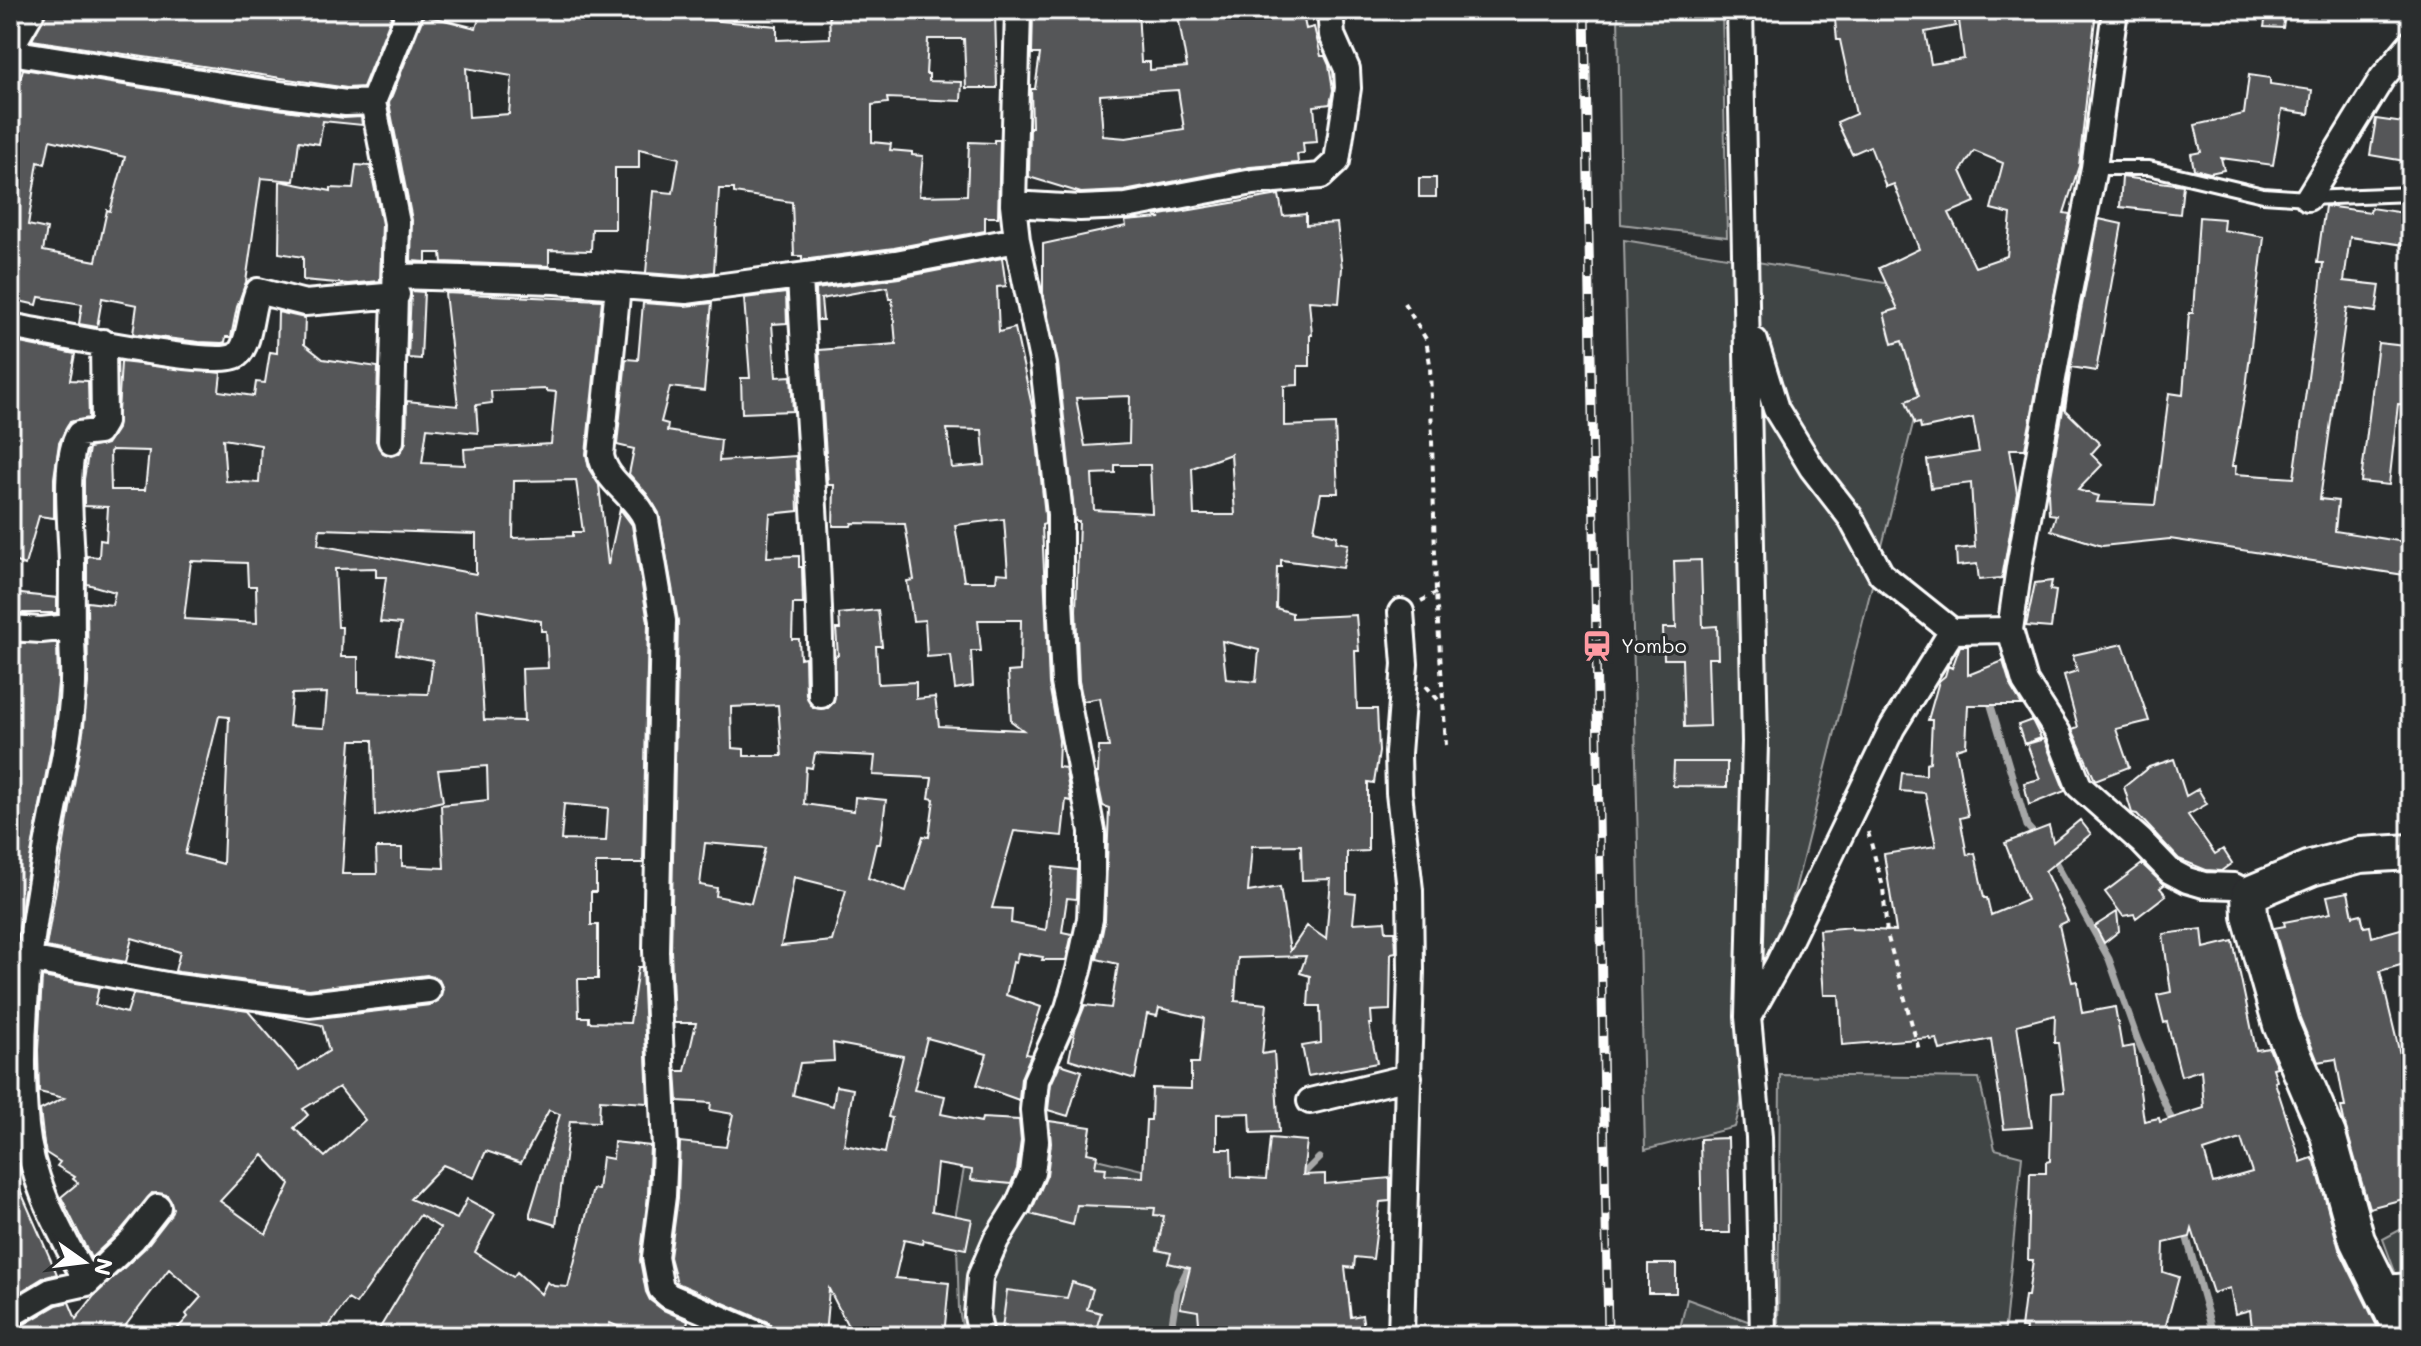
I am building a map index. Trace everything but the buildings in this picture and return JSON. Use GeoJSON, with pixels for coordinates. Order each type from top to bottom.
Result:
{"type":"FeatureCollection","features":[{"type":"Feature","properties":{"kind":"street"},"geometry":{"type":"LineString","coordinates":[[10,39],[27,10]]}},
{"type":"Feature","properties":{"kind":"street"},"geometry":{"type":"LineString","coordinates":[[391,441],[397,223],[373,102],[410,10]]}},
{"type":"Feature","properties":{"kind":"street"},"geometry":{"type":"LineString","coordinates":[[981,1336],[977,1316],[980,1277],[1032,1173],[1036,1141],[1033,1110],[1036,1080],[1068,1008],[1079,970],[1090,919],[1092,875],[1092,831],[1064,683],[1060,514],[1045,380],[1017,240],[1013,204],[1018,10]]}},
{"type":"Feature","properties":{"kind":"street"},"geometry":{"type":"LineString","coordinates":[[1013,204],[1080,208],[1126,206],[1253,182],[1321,176],[1337,161],[1348,88],[1347,69],[1332,35],[1330,10]]}},
{"type":"Feature","properties":{"kind":"street"},"geometry":{"type":"LineString","coordinates":[[1740,10],[1755,742],[1748,1017],[1759,1137],[1763,1336]]}},
{"type":"Feature","properties":{"kind":"street"},"geometry":{"type":"LineString","coordinates":[[2115,10],[2094,168],[2043,432],[2010,630],[2025,682],[2058,733],[2079,786],[2170,871],[2204,885],[2234,886],[2249,894]]}},
{"type":"Feature","properties":{"kind":"street"},"geometry":{"type":"LineString","coordinates":[[2308,198],[2382,78],[2411,43]]}},
{"type":"Feature","properties":{"kind":"street"},"geometry":{"type":"LineString","coordinates":[[10,52],[264,92],[346,103],[373,102]]}},
{"type":"Feature","properties":{"kind":"street"},"geometry":{"type":"LineString","coordinates":[[10,326],[218,360],[236,356],[244,347],[258,291],[305,303],[397,286],[555,281],[686,291],[896,263],[1017,240]]}},
{"type":"Feature","properties":{"kind":"street"},"geometry":{"type":"LineString","coordinates":[[800,277],[811,491],[820,595],[821,695]]}},
{"type":"Feature","properties":{"kind":"street"},"geometry":{"type":"LineString","coordinates":[[618,286],[601,455],[609,476],[641,508],[646,520],[663,621],[656,951],[665,1148],[655,1257],[657,1277],[661,1289],[669,1296],[762,1336]]}},
{"type":"Feature","properties":{"kind":"street"},"geometry":{"type":"LineString","coordinates":[[1746,311],[1776,409],[1812,468],[1850,517],[1881,574],[1952,631],[2010,630]]}},
{"type":"Feature","properties":{"kind":"street"},"geometry":{"type":"LineString","coordinates":[[87,1283],[54,1219],[30,1155],[24,1104],[22,1028],[44,862],[66,752],[73,666],[69,502],[73,446],[79,434],[98,432],[104,422],[103,342]]}},
{"type":"Feature","properties":{"kind":"street"},"geometry":{"type":"LineString","coordinates":[[1401,612],[1405,664],[1398,767],[1402,833],[1410,890],[1409,1077],[1401,1336]]}},
{"type":"Feature","properties":{"kind":"street"},"geometry":{"type":"LineString","coordinates":[[10,628],[41,630],[70,627]]}},
{"type":"Feature","properties":{"kind":"street"},"geometry":{"type":"LineString","coordinates":[[1748,1017],[1778,964],[1892,728],[1952,631]]}},
{"type":"Feature","properties":{"kind":"street"},"geometry":{"type":"LineString","coordinates":[[2249,894],[2311,868],[2360,855],[2411,852]]}},
{"type":"Feature","properties":{"kind":"street"},"geometry":{"type":"LineString","coordinates":[[2249,894],[2250,916],[2281,1025],[2328,1135],[2357,1240],[2404,1336]]}},
{"type":"Feature","properties":{"kind":"street"},"geometry":{"type":"LineString","coordinates":[[29,959],[177,987],[309,1004],[428,990]]}},
{"type":"Feature","properties":{"kind":"street"},"geometry":{"type":"LineString","coordinates":[[1310,1101],[1409,1077]]}},
{"type":"Feature","properties":{"kind":"street"},"geometry":{"type":"LineString","coordinates":[[10,1315],[51,1291],[87,1283],[133,1239],[158,1207]]}},
{"type":"Feature","properties":{"kind":"lane"},"geometry":{"type":"LineString","coordinates":[[2094,168],[2149,168],[2263,195],[2308,198],[2411,194]]}},
{"type":"Feature","properties":{"kind":"lane"},"geometry":{"type":"LineString","coordinates":[[2377,1282],[2411,1280]]}},
{"type":"Feature","properties":{"kind":"path"},"geometry":{"type":"LineString","coordinates":[[1404,303],[1426,339],[1430,364],[1437,607],[1446,745]]}},
{"type":"Feature","properties":{"kind":"path"},"geometry":{"type":"LineString","coordinates":[[1860,799],[1883,887],[1887,934],[1919,1050]]}},
{"type":"Feature","properties":{"kind":"shaded area"},"geometry":{"type":"Polygon","coordinates":[[[1618,10],[1722,10],[1727,237],[1621,224],[1618,10]]]}},
{"type":"Feature","properties":{"kind":"shaded area"},"geometry":{"type":"Polygon","coordinates":[[[1624,240],[1946,293],[1735,1127],[1645,1150],[1624,240]]]}},
{"type":"Feature","properties":{"kind":"shaded area"},"geometry":{"type":"Polygon","coordinates":[[[1780,1075],[1979,1078],[1995,1149],[2022,1156],[2004,1336],[1778,1336],[1780,1075]]]}},
{"type":"Feature","properties":{"kind":"shaded area"},"geometry":{"type":"Polygon","coordinates":[[[971,1129],[1184,1180],[1228,1336],[964,1336],[959,1310],[956,1213],[971,1129]]]}},
{"type":"Feature","properties":{"kind":"shaded area"},"geometry":{"type":"Polygon","coordinates":[[[2411,1224],[2411,1315],[2383,1239],[2411,1224]]]}},
{"type":"Feature","properties":{"kind":"shaded area"},"geometry":{"type":"Polygon","coordinates":[[[1687,1299],[1753,1323],[1753,1336],[1678,1336],[1687,1299]]]}},
{"type":"Feature","properties":{"kind":"waterway"},"geometry":{"type":"LineString","coordinates":[[1989,699],[2027,826],[2037,837]]}},
{"type":"Feature","properties":{"kind":"waterway"},"geometry":{"type":"LineString","coordinates":[[2052,856],[2109,959],[2138,1041],[2174,1125]]}},
{"type":"Feature","properties":{"kind":"waterway"},"geometry":{"type":"LineString","coordinates":[[1298,1179],[1319,1158]]}},
{"type":"Feature","properties":{"kind":"waterway"},"geometry":{"type":"LineString","coordinates":[[2185,1231],[2212,1330],[2210,1336]]}},
{"type":"Feature","properties":{"kind":"waterway"},"geometry":{"type":"LineString","coordinates":[[1170,1336],[1177,1291],[1192,1260]]}},
{"type":"Feature","properties":{"kind":"railway"},"geometry":{"type":"LineString","coordinates":[[1585,10],[1608,1336]]}},
{"type":"Feature","properties":{"kind":"place","name":"Yombo"},"geometry":{"type":"Point","coordinates":[1597,646]}}]}
